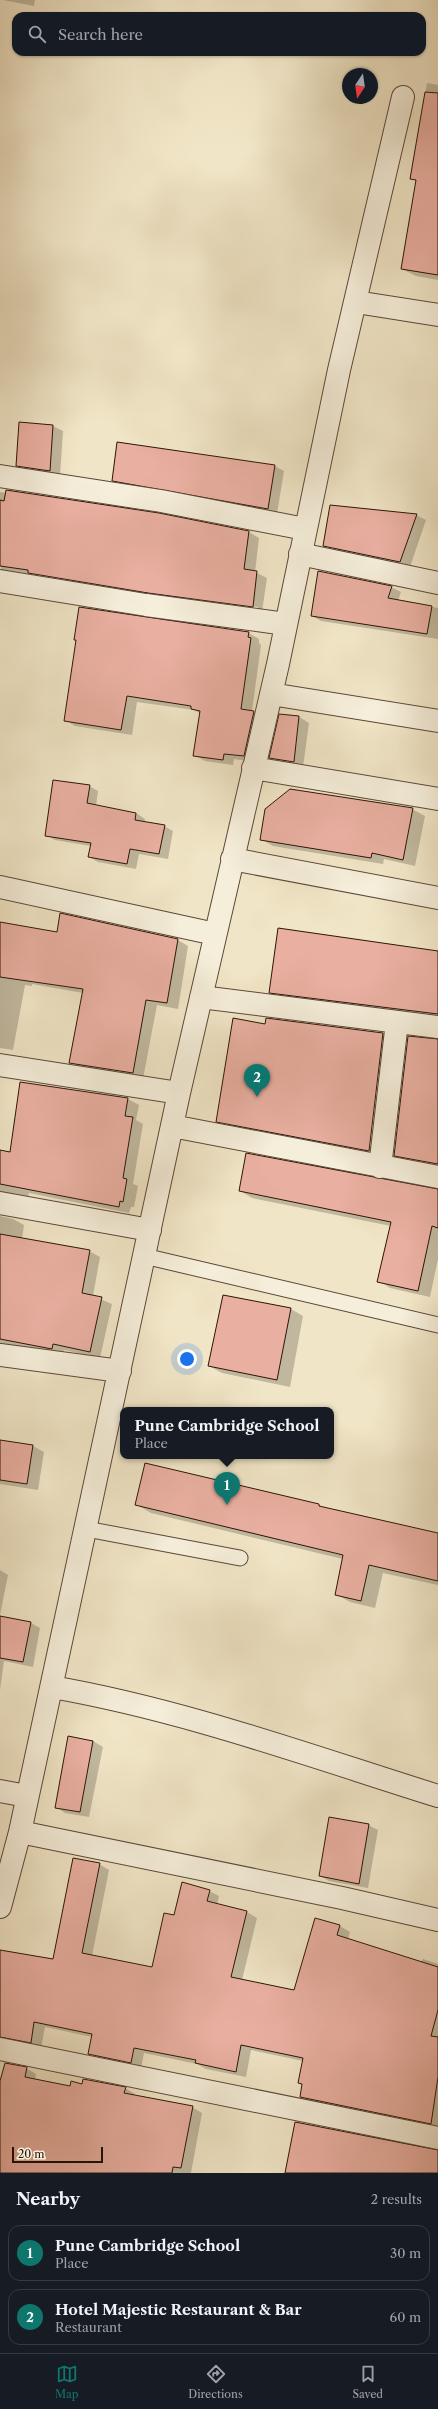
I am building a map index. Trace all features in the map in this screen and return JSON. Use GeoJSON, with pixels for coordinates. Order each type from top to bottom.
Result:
{"type":"FeatureCollection","features":[{"type":"Feature","properties":{"kind":"street"},"geometry":{"type":"LineString","coordinates":[[0,1907],[20,1832],[179,1092],[271,694],[339,370],[403,97]]}},
{"type":"Feature","properties":{"kind":"street"},"geometry":{"type":"LineString","coordinates":[[356,302],[438,316]]}},
{"type":"Feature","properties":{"kind":"street"},"geometry":{"type":"LineString","coordinates":[[0,476],[161,501],[305,530]]}},
{"type":"Feature","properties":{"kind":"street"},"geometry":{"type":"LineString","coordinates":[[300,554],[438,582]]}},
{"type":"Feature","properties":{"kind":"street"},"geometry":{"type":"LineString","coordinates":[[0,581],[146,605],[286,624]]}},
{"type":"Feature","properties":{"kind":"street"},"geometry":{"type":"LineString","coordinates":[[271,694],[438,721]]}},
{"type":"Feature","properties":{"kind":"street"},"geometry":{"type":"LineString","coordinates":[[253,768],[438,799]]}},
{"type":"Feature","properties":{"kind":"street"},"geometry":{"type":"LineString","coordinates":[[232,859],[438,898]]}},
{"type":"Feature","properties":{"kind":"street"},"geometry":{"type":"LineString","coordinates":[[0,887],[215,934]]}},
{"type":"Feature","properties":{"kind":"street"},"geometry":{"type":"LineString","coordinates":[[201,997],[438,1027]]}},
{"type":"Feature","properties":{"kind":"street"},"geometry":{"type":"LineString","coordinates":[[380,1167],[397,1022]]}},
{"type":"Feature","properties":{"kind":"street"},"geometry":{"type":"LineString","coordinates":[[0,1066],[179,1092]]}},
{"type":"Feature","properties":{"kind":"street"},"geometry":{"type":"LineString","coordinates":[[172,1126],[380,1167],[438,1176]]}},
{"type":"Feature","properties":{"kind":"street"},"geometry":{"type":"LineString","coordinates":[[0,1204],[150,1230]]}},
{"type":"Feature","properties":{"kind":"street"},"geometry":{"type":"LineString","coordinates":[[0,1355],[120,1371]]}},
{"type":"Feature","properties":{"kind":"street"},"geometry":{"type":"LineString","coordinates":[[52,1687],[115,1698],[166,1710],[438,1796]]}},
{"type":"Feature","properties":{"kind":"street"},"geometry":{"type":"LineString","coordinates":[[0,1791],[27,1796]]}},
{"type":"Feature","properties":{"kind":"street"},"geometry":{"type":"LineString","coordinates":[[20,1832],[342,1898],[438,1920]]}},
{"type":"Feature","properties":{"kind":"street"},"geometry":{"type":"LineString","coordinates":[[0,2049],[438,2138]]}},
{"type":"Feature","properties":{"kind":"lane"},"geometry":{"type":"LineString","coordinates":[[144,1256],[438,1325]]}},
{"type":"Feature","properties":{"kind":"lane"},"geometry":{"type":"LineString","coordinates":[[86,1529],[240,1558]]}},
{"type":"Feature","properties":{"kind":"building"},"geometry":{"type":"Polygon","coordinates":[[[425,92],[438,93],[438,275],[401,269],[416,180],[410,179],[425,92]]]}},
{"type":"Feature","properties":{"kind":"building"},"geometry":{"type":"Polygon","coordinates":[[[19,422],[53,425],[50,471],[16,466],[19,422]]]}},
{"type":"Feature","properties":{"kind":"building"},"geometry":{"type":"Polygon","coordinates":[[[117,442],[275,465],[268,509],[112,481],[117,442]]]}},
{"type":"Feature","properties":{"kind":"building"},"geometry":{"type":"Polygon","coordinates":[[[6,490],[159,513],[249,531],[244,569],[257,571],[253,607],[148,593],[28,573],[28,570],[0,566],[0,500],[4,501],[6,490]]]}},
{"type":"Feature","properties":{"kind":"building"},"geometry":{"type":"Polygon","coordinates":[[[330,505],[417,514],[400,562],[323,546],[330,505]]]}},
{"type":"Feature","properties":{"kind":"building"},"geometry":{"type":"Polygon","coordinates":[[[318,571],[392,586],[388,598],[432,606],[427,634],[311,616],[318,571]]]}},
{"type":"Feature","properties":{"kind":"building"},"geometry":{"type":"Polygon","coordinates":[[[79,607],[249,632],[248,637],[251,638],[241,709],[254,711],[244,756],[224,754],[223,760],[193,756],[200,711],[191,709],[191,706],[127,696],[121,730],[64,721],[76,640],[74,640],[79,607]]]}},
{"type":"Feature","properties":{"kind":"building"},"geometry":{"type":"Polygon","coordinates":[[[279,714],[299,716],[294,762],[269,758],[279,714]]]}},
{"type":"Feature","properties":{"kind":"building"},"geometry":{"type":"Polygon","coordinates":[[[53,780],[90,785],[87,803],[136,813],[135,820],[165,825],[159,854],[130,849],[127,864],[88,857],[91,843],[45,836],[53,780]]]}},
{"type":"Feature","properties":{"kind":"building"},"geometry":{"type":"Polygon","coordinates":[[[290,789],[413,808],[403,860],[372,853],[371,858],[260,840],[265,809],[290,789]]]}},
{"type":"Feature","properties":{"kind":"building"},"geometry":{"type":"Polygon","coordinates":[[[60,913],[178,939],[167,1003],[146,1000],[133,1073],[69,1063],[83,989],[0,977],[0,922],[57,932],[60,913]]]}},
{"type":"Feature","properties":{"kind":"building"},"geometry":{"type":"Polygon","coordinates":[[[278,928],[438,951],[438,1014],[269,993],[278,928]]]}},
{"type":"Feature","properties":{"kind":"building"},"geometry":{"type":"Polygon","coordinates":[[[233,1018],[265,1024],[266,1018],[383,1033],[369,1151],[216,1122],[233,1018]]]}},
{"type":"Feature","properties":{"kind":"building"},"geometry":{"type":"Polygon","coordinates":[[[408,1036],[438,1039],[438,1164],[394,1156],[408,1036]]]}},
{"type":"Feature","properties":{"kind":"building"},"geometry":{"type":"Polygon","coordinates":[[[20,1082],[128,1098],[125,1116],[133,1117],[123,1178],[127,1179],[123,1202],[120,1201],[119,1207],[0,1184],[0,1150],[10,1152],[20,1082]]]}},
{"type":"Feature","properties":{"kind":"building"},"geometry":{"type":"Polygon","coordinates":[[[246,1153],[438,1189],[438,1228],[432,1226],[418,1291],[377,1282],[391,1222],[239,1191],[246,1153]]]}},
{"type":"Feature","properties":{"kind":"building"},"geometry":{"type":"Polygon","coordinates":[[[0,1234],[90,1250],[82,1293],[102,1297],[90,1352],[53,1344],[52,1349],[0,1339],[0,1234]]]}},
{"type":"Feature","properties":{"kind":"building"},"geometry":{"type":"Polygon","coordinates":[[[223,1295],[291,1308],[277,1380],[208,1366],[223,1295]]]}},
{"type":"Feature","properties":{"kind":"building"},"geometry":{"type":"Polygon","coordinates":[[[0,1440],[33,1445],[27,1484],[0,1480],[0,1440]]]}},
{"type":"Feature","properties":{"kind":"building"},"geometry":{"type":"Polygon","coordinates":[[[145,1463],[319,1504],[319,1506],[438,1533],[438,1581],[369,1565],[361,1601],[335,1595],[343,1555],[135,1505],[145,1463]]]}},
{"type":"Feature","properties":{"kind":"building"},"geometry":{"type":"Polygon","coordinates":[[[0,1616],[31,1622],[23,1662],[0,1658],[0,1616]]]}},
{"type":"Feature","properties":{"kind":"building"},"geometry":{"type":"Polygon","coordinates":[[[68,1736],[93,1741],[80,1812],[55,1808],[68,1736]]]}},
{"type":"Feature","properties":{"kind":"building"},"geometry":{"type":"Polygon","coordinates":[[[329,1817],[369,1824],[359,1884],[319,1876],[329,1817]]]}},
{"type":"Feature","properties":{"kind":"building"},"geometry":{"type":"Polygon","coordinates":[[[73,1858],[100,1863],[82,1953],[152,1967],[164,1913],[174,1915],[182,1882],[210,1890],[207,1901],[247,1911],[231,1977],[294,1990],[315,1918],[340,1925],[337,1935],[438,1967],[438,2010],[431,2036],[438,2037],[438,2077],[431,2124],[300,2097],[302,2084],[298,2083],[303,2058],[241,2045],[236,2072],[195,2063],[196,2060],[134,2048],[131,2063],[88,2054],[92,2034],[34,2022],[31,2043],[0,2037],[0,1950],[53,1959],[73,1858]]]}},
{"type":"Feature","properties":{"kind":"building"},"geometry":{"type":"Polygon","coordinates":[[[5,2063],[27,2067],[25,2077],[70,2086],[71,2081],[82,2084],[83,2079],[126,2087],[124,2093],[193,2106],[181,2168],[173,2167],[172,2173],[0,2173],[0,2081],[5,2063]]]}},
{"type":"Feature","properties":{"kind":"building"},"geometry":{"type":"Polygon","coordinates":[[[295,2122],[438,2150],[438,2173],[285,2173],[295,2122]]]}},
{"type":"Feature","properties":{"kind":"place","name":"Hotel Majestic Restaurant & Bar"},"geometry":{"type":"Point","coordinates":[257,1097]}},
{"type":"Feature","properties":{"kind":"place","name":"Pune Cambridge School"},"geometry":{"type":"Point","coordinates":[227,1505]}}]}
